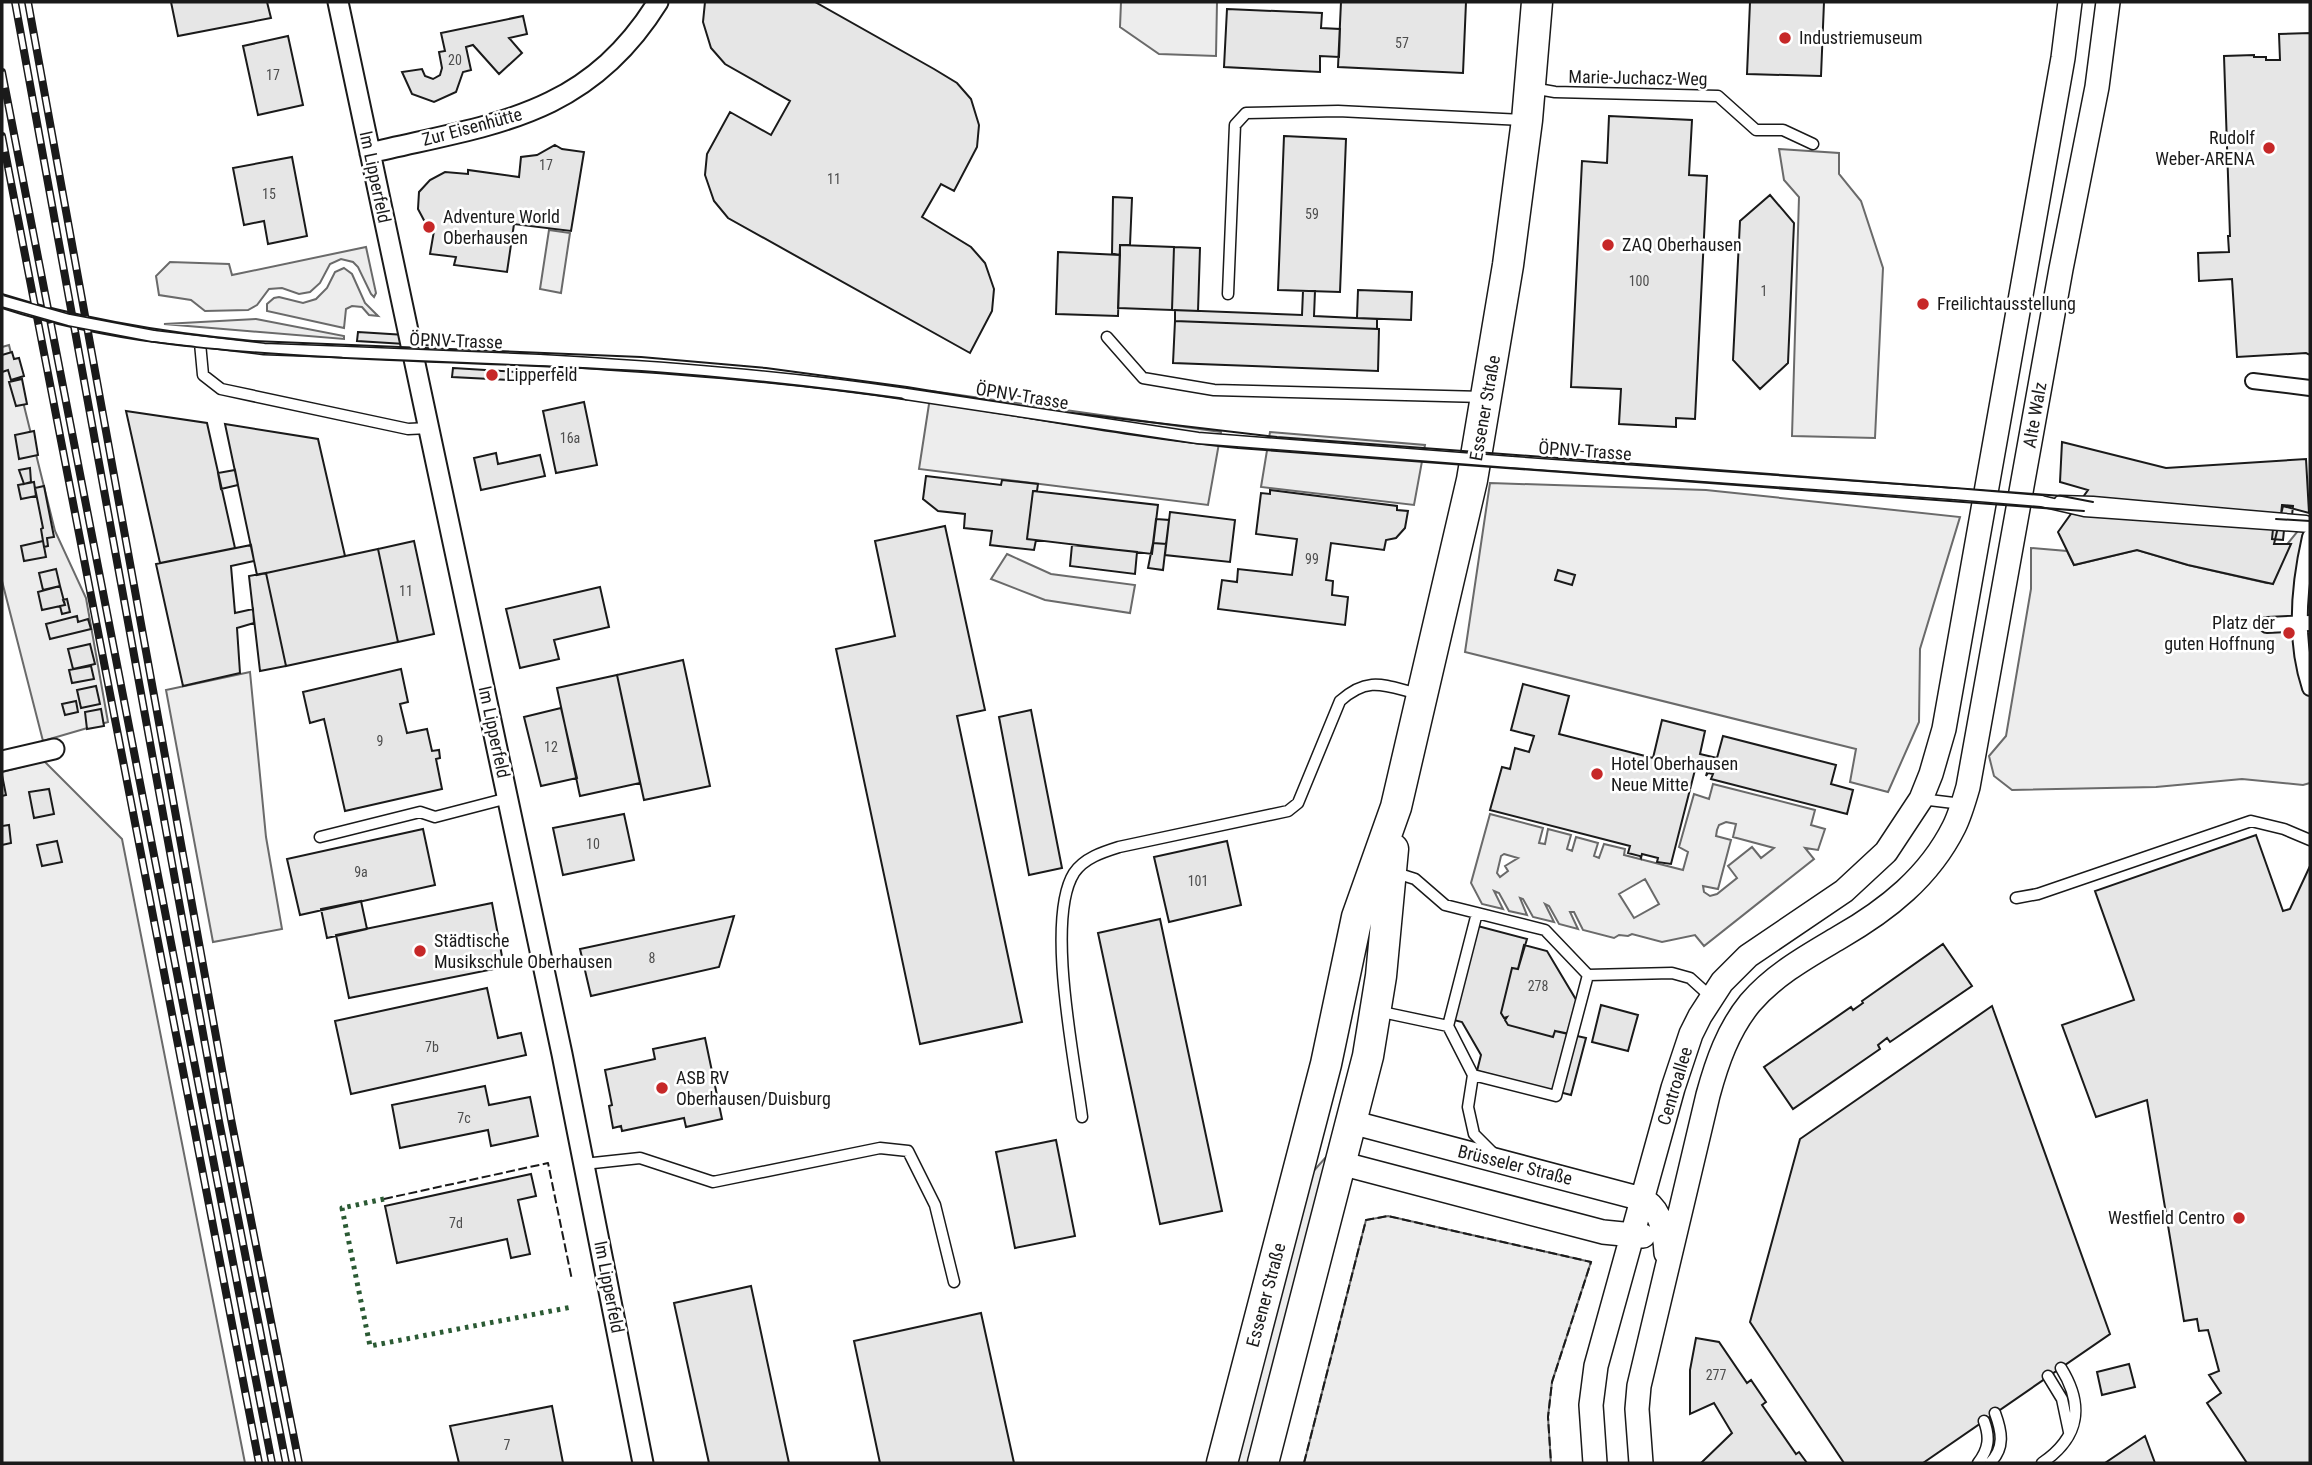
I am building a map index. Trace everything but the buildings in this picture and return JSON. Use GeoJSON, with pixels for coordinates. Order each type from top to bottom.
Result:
{"type":"FeatureCollection","features":[{"type":"Feature","properties":{"kind":"main road","name":"Essener Straße"},"geometry":{"type":"LineString","coordinates":[[1222,1463],[1326,1064],[1357,917],[1396,807],[1472,480],[1508,265],[1527,120],[1537,2]]}},
{"type":"Feature","properties":{"kind":"main road","name":"Essener Straße"},"geometry":{"type":"LineString","coordinates":[[1263,1463],[1377,1011],[1396,807]]}},
{"type":"Feature","properties":{"kind":"main road"},"geometry":{"type":"LineString","coordinates":[[1309,1128],[1351,1122]]}},
{"type":"Feature","properties":{"kind":"main road"},"geometry":{"type":"LineString","coordinates":[[1309,1128],[1340,1163]]}},
{"type":"Feature","properties":{"kind":"street","name":"Im Lipperfeld"},"geometry":{"type":"LineString","coordinates":[[338,2],[508,798],[643,1463]]}},
{"type":"Feature","properties":{"kind":"street","name":"Zur Eisenhütte"},"geometry":{"type":"LineString","coordinates":[[370,153],[518,117],[570,92],[621,52],[658,2]]}},
{"type":"Feature","properties":{"kind":"street","name":"Alte Walz"},"geometry":{"type":"LineString","coordinates":[[1921,799],[1944,729],[2063,58],[2070,2]]}},
{"type":"Feature","properties":{"kind":"street","name":"Alte Walz"},"geometry":{"type":"LineString","coordinates":[[1959,815],[1972,770],[2061,268],[2097,87],[2108,2]]}},
{"type":"Feature","properties":{"kind":"street"},"geometry":{"type":"LineString","coordinates":[[2253,381],[2310,388]]}},
{"type":"Feature","properties":{"kind":"street"},"geometry":{"type":"LineString","coordinates":[[2310,537],[2304,565],[2310,688]]}},
{"type":"Feature","properties":{"kind":"street"},"geometry":{"type":"LineString","coordinates":[[2267,625],[2305,624]]}},
{"type":"Feature","properties":{"kind":"street"},"geometry":{"type":"LineString","coordinates":[[2,761],[54,749]]}},
{"type":"Feature","properties":{"kind":"street","name":"Centroallee"},"geometry":{"type":"LineString","coordinates":[[1595,1463],[1591,1429],[1593,1384],[1601,1346],[1673,1088],[1691,1034],[1711,997],[1748,956],[1820,908],[1863,875],[1885,852],[1921,799]]}},
{"type":"Feature","properties":{"kind":"street","name":"Centroallee"},"geometry":{"type":"LineString","coordinates":[[1642,1463],[1637,1409],[1639,1385],[1716,1067],[1734,1026],[1761,992],[1788,969],[1897,900],[1924,872],[1959,815]]}},
{"type":"Feature","properties":{"kind":"street","name":"Brüsseler Straße"},"geometry":{"type":"LineString","coordinates":[[1351,1122],[1642,1199]]}},
{"type":"Feature","properties":{"kind":"street"},"geometry":{"type":"LineString","coordinates":[[1340,1163],[1603,1232],[1631,1236],[1653,1233],[1673,1222],[1680,1212]]}},
{"type":"Feature","properties":{"kind":"street"},"geometry":{"type":"LineString","coordinates":[[1642,1199],[1651,1203],[1662,1228],[1667,1263]]}},
{"type":"Feature","properties":{"kind":"lane","name":"Marie-Juchacz-Weg"},"geometry":{"type":"LineString","coordinates":[[1530,88],[1555,92],[1718,96],[1756,130],[1783,130],[1813,144]]}},
{"type":"Feature","properties":{"kind":"lane"},"geometry":{"type":"LineString","coordinates":[[1228,294],[1235,125],[1246,113],[1338,111],[1527,120]]}},
{"type":"Feature","properties":{"kind":"lane","name":"ÖPNV-Trasse"},"geometry":{"type":"LineString","coordinates":[[2,301],[69,320],[153,336],[264,349],[673,368],[803,380],[1198,438],[2041,501]]}},
{"type":"Feature","properties":{"kind":"lane"},"geometry":{"type":"LineString","coordinates":[[1107,337],[1143,378],[1214,390],[1487,397]]}},
{"type":"Feature","properties":{"kind":"lane"},"geometry":{"type":"LineString","coordinates":[[200,342],[203,375],[221,389],[408,429],[429,428]]}},
{"type":"Feature","properties":{"kind":"lane"},"geometry":{"type":"LineString","coordinates":[[2041,501],[2093,502],[2310,522]]}},
{"type":"Feature","properties":{"kind":"lane"},"geometry":{"type":"LineString","coordinates":[[2041,501],[2084,512],[2310,527]]}},
{"type":"Feature","properties":{"kind":"lane"},"geometry":{"type":"LineString","coordinates":[[1082,1117],[1060,936],[1065,900],[1075,871],[1099,854],[1119,847],[1288,811],[1298,803],[1340,701],[1353,689],[1375,684],[1423,695]]}},
{"type":"Feature","properties":{"kind":"lane"},"geometry":{"type":"LineString","coordinates":[[320,836],[420,812],[435,817],[508,798]]}},
{"type":"Feature","properties":{"kind":"lane"},"geometry":{"type":"LineString","coordinates":[[1921,799],[1959,815]]}},
{"type":"Feature","properties":{"kind":"lane"},"geometry":{"type":"LineString","coordinates":[[2016,898],[2038,894],[2251,821],[2284,829],[2310,840]]}},
{"type":"Feature","properties":{"kind":"lane"},"geometry":{"type":"LineString","coordinates":[[1392,872],[1415,879],[1445,905],[1545,930],[1588,975],[1672,973],[1690,978],[1711,997]]}},
{"type":"Feature","properties":{"kind":"lane"},"geometry":{"type":"LineString","coordinates":[[1477,913],[1448,1026],[1473,1075],[1468,1107],[1474,1134],[1502,1163]]}},
{"type":"Feature","properties":{"kind":"lane"},"geometry":{"type":"LineString","coordinates":[[1473,1075],[1556,1096],[1588,975]]}},
{"type":"Feature","properties":{"kind":"lane"},"geometry":{"type":"LineString","coordinates":[[1377,1011],[1448,1026]]}},
{"type":"Feature","properties":{"kind":"lane"},"geometry":{"type":"LineString","coordinates":[[584,1164],[640,1158],[713,1182],[880,1149],[908,1151],[935,1205],[954,1282]]}},
{"type":"Feature","properties":{"kind":"lane"},"geometry":{"type":"LineString","coordinates":[[2042,1463],[2062,1444],[2076,1418],[2077,1404],[2071,1384],[2061,1367]]}},
{"type":"Feature","properties":{"kind":"lane"},"geometry":{"type":"LineString","coordinates":[[2048,1376],[2062,1399],[2069,1433]]}},
{"type":"Feature","properties":{"kind":"lane"},"geometry":{"type":"LineString","coordinates":[[1990,1463],[2000,1449],[2001,1430],[1995,1413]]}},
{"type":"Feature","properties":{"kind":"lane"},"geometry":{"type":"LineString","coordinates":[[1978,1463],[1985,1455],[1988,1443],[1989,1434],[1984,1421]]}},
{"type":"Feature","properties":{"kind":"shaded area"},"geometry":{"type":"Polygon","coordinates":[[[1121,2],[1217,2],[1216,56],[1159,54],[1120,27],[1121,2]]]}},
{"type":"Feature","properties":{"kind":"shaded area"},"geometry":{"type":"Polygon","coordinates":[[[1779,149],[1839,153],[1839,174],[1861,201],[1883,268],[1875,438],[1792,436],[1799,197],[1784,180],[1779,149]]]}},
{"type":"Feature","properties":{"kind":"shaded area"},"geometry":{"type":"Polygon","coordinates":[[[549,230],[570,233],[561,293],[540,289],[549,230]]]}},
{"type":"Feature","properties":{"kind":"shaded area"},"geometry":{"type":"Polygon","coordinates":[[[366,247],[376,293],[374,297],[358,267],[353,262],[341,259],[330,264],[320,283],[310,292],[299,294],[282,288],[269,289],[257,305],[248,310],[205,311],[191,300],[159,295],[156,276],[170,262],[229,264],[232,275],[366,247]]]}},
{"type":"Feature","properties":{"kind":"shaded area"},"geometry":{"type":"Polygon","coordinates":[[[344,268],[352,274],[365,303],[378,316],[369,315],[362,307],[352,306],[346,309],[344,328],[267,311],[267,304],[274,298],[303,303],[316,299],[327,288],[335,272],[344,268]]]}},
{"type":"Feature","properties":{"kind":"shaded area"},"geometry":{"type":"Polygon","coordinates":[[[256,319],[344,336],[344,339],[164,324],[256,319]]]}},
{"type":"Feature","properties":{"kind":"shaded area"},"geometry":{"type":"Polygon","coordinates":[[[9,345],[55,531],[86,598],[108,722],[43,741],[2,581],[2,347],[9,345]]]}},
{"type":"Feature","properties":{"kind":"shaded area"},"geometry":{"type":"Polygon","coordinates":[[[931,391],[1221,432],[1208,505],[919,469],[931,391]]]}},
{"type":"Feature","properties":{"kind":"shaded area"},"geometry":{"type":"Polygon","coordinates":[[[1270,432],[1425,445],[1414,505],[1261,487],[1270,432]]]}},
{"type":"Feature","properties":{"kind":"shaded area"},"geometry":{"type":"Polygon","coordinates":[[[1490,483],[1706,490],[1960,517],[1920,649],[1919,722],[1888,792],[1850,782],[1856,749],[1465,652],[1490,483]]]}},
{"type":"Feature","properties":{"kind":"shaded area"},"geometry":{"type":"Polygon","coordinates":[[[2310,516],[2310,783],[2303,785],[2242,779],[2156,787],[2012,790],[1994,776],[1989,756],[2006,736],[2031,589],[2031,548],[2067,551],[2074,565],[2137,550],[2267,583],[2280,553],[2310,516]]]}},
{"type":"Feature","properties":{"kind":"shaded area"},"geometry":{"type":"Polygon","coordinates":[[[1007,554],[1051,574],[1135,585],[1130,613],[1045,600],[991,579],[1007,554]]]}},
{"type":"Feature","properties":{"kind":"shaded area"},"geometry":{"type":"Polygon","coordinates":[[[250,672],[266,837],[282,929],[213,942],[166,690],[250,672]]]}},
{"type":"Feature","properties":{"kind":"shaded area"},"geometry":{"type":"Polygon","coordinates":[[[44,761],[122,839],[245,1463],[2,1463],[2,772],[44,761]]]}},
{"type":"Feature","properties":{"kind":"shaded area"},"geometry":{"type":"Polygon","coordinates":[[[1713,784],[1815,810],[1811,825],[1825,829],[1818,850],[1805,848],[1814,859],[1704,946],[1695,935],[1662,942],[1632,934],[1614,938],[1583,930],[1574,912],[1570,912],[1578,929],[1559,924],[1549,906],[1545,904],[1554,922],[1533,917],[1520,898],[1527,915],[1509,911],[1499,893],[1494,891],[1503,909],[1482,904],[1471,883],[1490,814],[1543,828],[1539,843],[1545,844],[1548,829],[1571,835],[1567,849],[1572,851],[1576,837],[1598,843],[1594,856],[1599,858],[1604,844],[1625,849],[1624,855],[1683,870],[1688,852],[1679,847],[1694,794],[1709,799],[1713,784]],[[1726,822],[1719,825],[1716,836],[1731,840],[1718,889],[1703,886],[1704,892],[1710,896],[1717,894],[1737,878],[1728,866],[1752,847],[1761,858],[1774,848],[1733,837],[1736,824],[1726,822]],[[1504,854],[1501,856],[1497,873],[1500,877],[1508,871],[1505,866],[1518,858],[1504,854]],[[1645,879],[1619,894],[1634,918],[1659,904],[1645,879]]]}},
{"type":"Feature","properties":{"kind":"shaded area"},"geometry":{"type":"Polygon","coordinates":[[[1327,1156],[1254,1463],[1235,1463],[1310,1175],[1327,1156]]]}},
{"type":"Feature","properties":{"kind":"shaded area"},"geometry":{"type":"Polygon","coordinates":[[[1388,1216],[1591,1262],[1552,1382],[1548,1417],[1551,1463],[1304,1463],[1366,1220],[1388,1216]]]}},
{"type":"Feature","properties":{"kind":"tram line"},"geometry":{"type":"LineString","coordinates":[[2,294],[126,324],[253,341],[641,357],[766,368],[1047,410],[1277,437],[2062,496],[2093,502]]}},
{"type":"Feature","properties":{"kind":"tram line"},"geometry":{"type":"LineString","coordinates":[[2,308],[82,330],[246,352],[691,375],[870,394],[1126,434],[1238,448],[2084,511]]}},
{"type":"Feature","properties":{"kind":"tram line"},"geometry":{"type":"LineString","coordinates":[[2276,519],[2310,521]]}},
{"type":"Feature","properties":{"kind":"railway"},"geometry":{"type":"LineString","coordinates":[[15,2],[219,1121],[286,1463]]}},
{"type":"Feature","properties":{"kind":"railway"},"geometry":{"type":"LineString","coordinates":[[28,2],[231,1119],[299,1463]]}},
{"type":"Feature","properties":{"kind":"railway"},"geometry":{"type":"LineString","coordinates":[[2,72],[272,1463]]}},
{"type":"Feature","properties":{"kind":"railway"},"geometry":{"type":"LineString","coordinates":[[2,136],[259,1463]]}},
{"type":"Feature","properties":{"kind":"hedge"},"geometry":{"type":"LineString","coordinates":[[384,1199],[342,1208],[370,1346],[572,1307]]}},
{"type":"Feature","properties":{"kind":"fence"},"geometry":{"type":"LineString","coordinates":[[384,1199],[548,1163],[572,1280]]}},
{"type":"Feature","properties":{"kind":"fence"},"geometry":{"type":"LineString","coordinates":[[1304,1463],[1366,1220],[1388,1216],[1591,1262],[1552,1382],[1548,1417],[1551,1463]]}},
{"type":"Feature","properties":{"kind":"place","name":"Industriemuseum"},"geometry":{"type":"Point","coordinates":[1785,38]}},
{"type":"Feature","properties":{"kind":"place","name":"Rudolf Weber-ARENA"},"geometry":{"type":"Point","coordinates":[2269,148]}},
{"type":"Feature","properties":{"kind":"place","name":"Adventure World Oberhausen"},"geometry":{"type":"Point","coordinates":[429,227]}},
{"type":"Feature","properties":{"kind":"place","name":"ZAQ Oberhausen"},"geometry":{"type":"Point","coordinates":[1608,245]}},
{"type":"Feature","properties":{"kind":"place","name":"Freilichtausstellung"},"geometry":{"type":"Point","coordinates":[1923,304]}},
{"type":"Feature","properties":{"kind":"place","name":"Lipperfeld"},"geometry":{"type":"Point","coordinates":[492,375]}},
{"type":"Feature","properties":{"kind":"place","name":"Platz der guten Hoffnung"},"geometry":{"type":"Point","coordinates":[2289,633]}},
{"type":"Feature","properties":{"kind":"place","name":"Hotel Oberhausen Neue Mitte"},"geometry":{"type":"Point","coordinates":[1597,774]}},
{"type":"Feature","properties":{"kind":"place","name":"Städtische Musikschule Oberhausen"},"geometry":{"type":"Point","coordinates":[420,951]}},
{"type":"Feature","properties":{"kind":"place","name":"ASB RV Oberhausen/Duisburg"},"geometry":{"type":"Point","coordinates":[662,1088]}},
{"type":"Feature","properties":{"kind":"place","name":"Westfield Centro"},"geometry":{"type":"Point","coordinates":[2239,1218]}}]}
